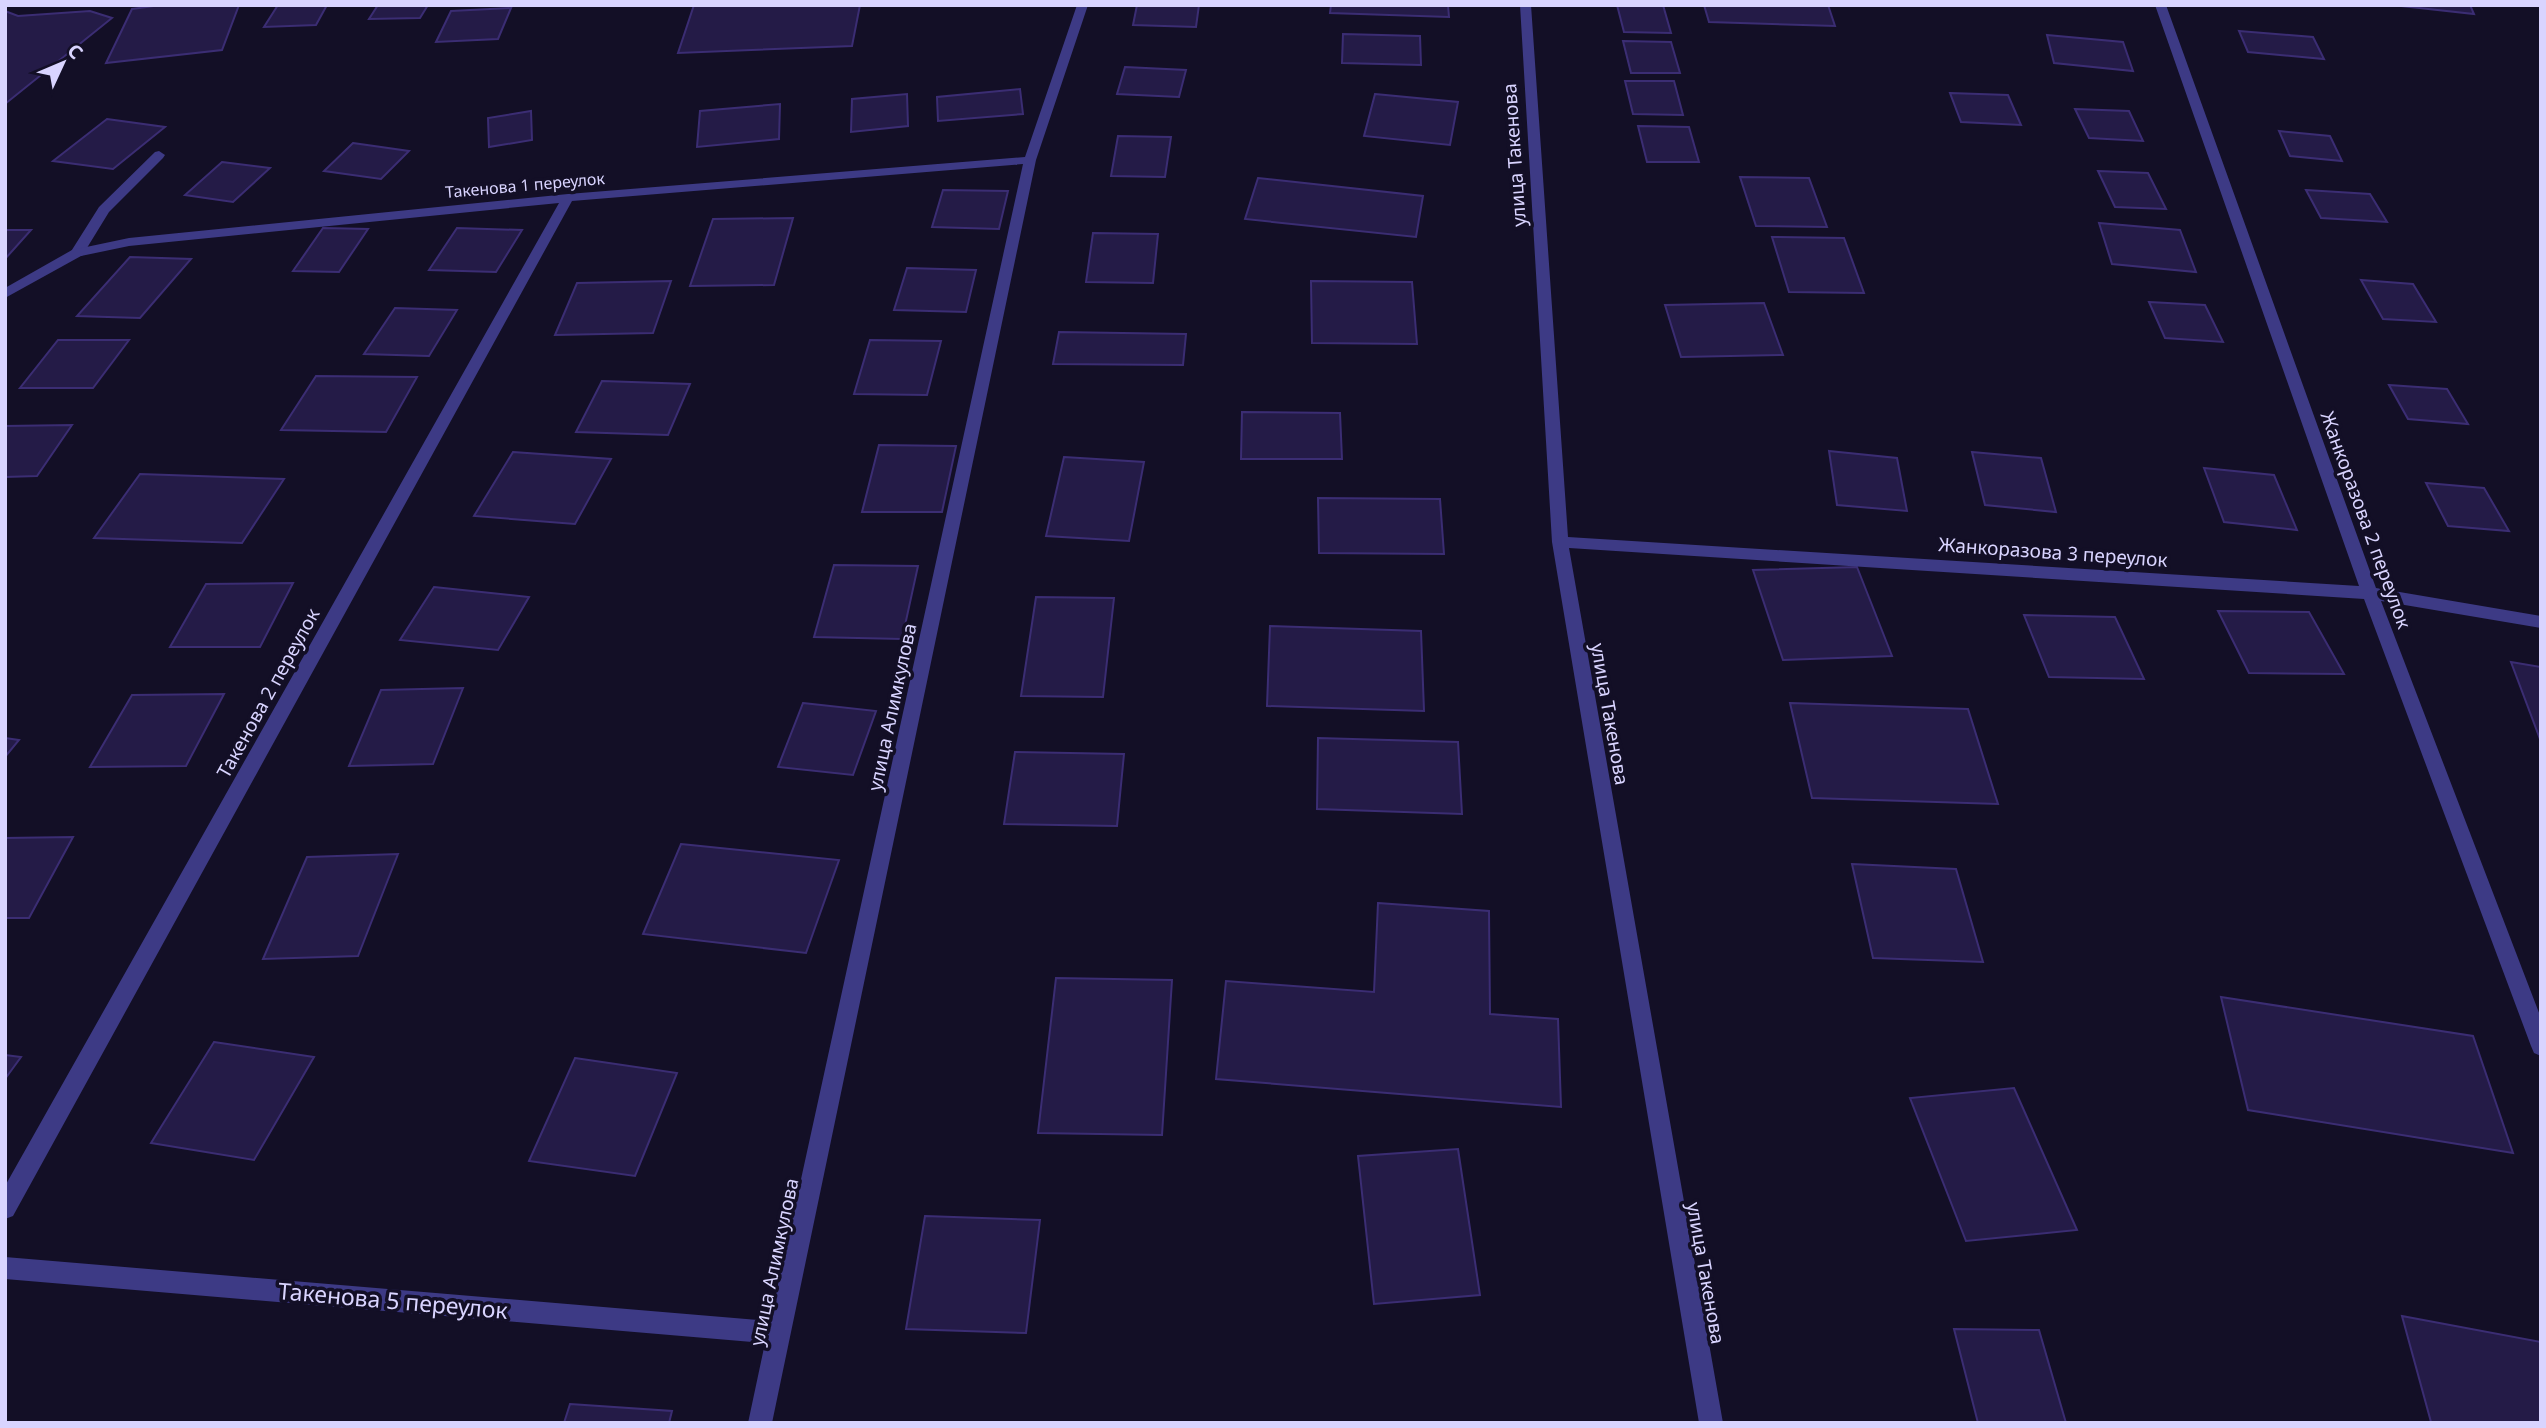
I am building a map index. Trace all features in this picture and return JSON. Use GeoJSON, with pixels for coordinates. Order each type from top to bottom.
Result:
{"type":"FeatureCollection","features":[{"type":"Feature","properties":{"kind":"street","name":"улица Алимкулова"},"geometry":{"type":"LineString","coordinates":[[760,1423],[1030,160],[1083,5]]}},
{"type":"Feature","properties":{"kind":"street","name":"улица Такенова"},"geometry":{"type":"LineString","coordinates":[[1525,5],[1560,542],[1711,1423]]}},
{"type":"Feature","properties":{"kind":"street","name":"Жанкоразова 2 переулок"},"geometry":{"type":"LineString","coordinates":[[2160,5],[2370,593],[2541,1046]]}},
{"type":"Feature","properties":{"kind":"street"},"geometry":{"type":"LineString","coordinates":[[77,253],[104,210],[159,155]]}},
{"type":"Feature","properties":{"kind":"street","name":"Такенова 1 переулок"},"geometry":{"type":"LineString","coordinates":[[5,294],[77,253],[129,242],[568,198],[1030,160]]}},
{"type":"Feature","properties":{"kind":"street","name":"Такенова 2 переулок"},"geometry":{"type":"LineString","coordinates":[[5,1208],[568,198]]}},
{"type":"Feature","properties":{"kind":"street","name":"Жанкоразова 3 переулок"},"geometry":{"type":"LineString","coordinates":[[1560,542],[2370,593],[2541,622]]}},
{"type":"Feature","properties":{"kind":"street","name":"Такенова 5 переулок"},"geometry":{"type":"LineString","coordinates":[[5,1268],[780,1333]]}},
{"type":"Feature","properties":{"kind":"building"},"geometry":{"type":"Polygon","coordinates":[[[161,5],[239,5],[222,50],[106,63],[132,9],[161,5]]]}},
{"type":"Feature","properties":{"kind":"building"},"geometry":{"type":"Polygon","coordinates":[[[278,5],[327,5],[316,25],[264,27],[278,5]]]}},
{"type":"Feature","properties":{"kind":"building"},"geometry":{"type":"Polygon","coordinates":[[[378,5],[428,5],[420,18],[369,19],[378,5]]]}},
{"type":"Feature","properties":{"kind":"building"},"geometry":{"type":"Polygon","coordinates":[[[694,5],[860,5],[852,46],[678,53],[694,5]]]}},
{"type":"Feature","properties":{"kind":"building"},"geometry":{"type":"Polygon","coordinates":[[[1137,5],[1199,5],[1196,27],[1133,25],[1137,5]]]}},
{"type":"Feature","properties":{"kind":"building"},"geometry":{"type":"Polygon","coordinates":[[[1331,5],[1448,5],[1449,17],[1330,13],[1331,5]]]}},
{"type":"Feature","properties":{"kind":"building"},"geometry":{"type":"Polygon","coordinates":[[[1617,5],[1663,5],[1671,33],[1624,32],[1617,5]]]}},
{"type":"Feature","properties":{"kind":"building"},"geometry":{"type":"Polygon","coordinates":[[[1704,5],[1828,5],[1835,26],[1709,22],[1704,5]]]}},
{"type":"Feature","properties":{"kind":"building"},"geometry":{"type":"Polygon","coordinates":[[[2392,5],[2470,5],[2474,14],[2392,5]]]}},
{"type":"Feature","properties":{"kind":"building"},"geometry":{"type":"Polygon","coordinates":[[[511,8],[498,39],[436,42],[451,11],[511,8]]]}},
{"type":"Feature","properties":{"kind":"building"},"geometry":{"type":"Polygon","coordinates":[[[5,11],[18,16],[90,11],[112,18],[5,104],[5,11]]]}},
{"type":"Feature","properties":{"kind":"building"},"geometry":{"type":"Polygon","coordinates":[[[2239,31],[2313,37],[2324,59],[2248,52],[2239,31]]]}},
{"type":"Feature","properties":{"kind":"building"},"geometry":{"type":"Polygon","coordinates":[[[1343,34],[1420,36],[1421,65],[1342,63],[1343,34]]]}},
{"type":"Feature","properties":{"kind":"building"},"geometry":{"type":"Polygon","coordinates":[[[2047,35],[2123,42],[2133,71],[2054,63],[2047,35]]]}},
{"type":"Feature","properties":{"kind":"building"},"geometry":{"type":"Polygon","coordinates":[[[1623,41],[1671,42],[1680,73],[1631,73],[1623,41]]]}},
{"type":"Feature","properties":{"kind":"building"},"geometry":{"type":"Polygon","coordinates":[[[1125,67],[1186,70],[1179,97],[1117,94],[1125,67]]]}},
{"type":"Feature","properties":{"kind":"building"},"geometry":{"type":"Polygon","coordinates":[[[1625,81],[1674,81],[1683,115],[1633,114],[1625,81]]]}},
{"type":"Feature","properties":{"kind":"building"},"geometry":{"type":"Polygon","coordinates":[[[1020,89],[1023,114],[938,121],[937,97],[1020,89]]]}},
{"type":"Feature","properties":{"kind":"building"},"geometry":{"type":"Polygon","coordinates":[[[1950,93],[2008,95],[2021,125],[1961,122],[1950,93]]]}},
{"type":"Feature","properties":{"kind":"building"},"geometry":{"type":"Polygon","coordinates":[[[907,94],[908,126],[851,132],[852,99],[907,94]]]}},
{"type":"Feature","properties":{"kind":"building"},"geometry":{"type":"Polygon","coordinates":[[[1375,94],[1458,102],[1450,145],[1364,136],[1375,94]]]}},
{"type":"Feature","properties":{"kind":"building"},"geometry":{"type":"Polygon","coordinates":[[[780,104],[779,139],[697,147],[700,111],[780,104]]]}},
{"type":"Feature","properties":{"kind":"building"},"geometry":{"type":"Polygon","coordinates":[[[2075,109],[2129,111],[2143,141],[2089,138],[2075,109]]]}},
{"type":"Feature","properties":{"kind":"building"},"geometry":{"type":"Polygon","coordinates":[[[531,111],[532,140],[489,147],[488,118],[531,111]]]}},
{"type":"Feature","properties":{"kind":"building"},"geometry":{"type":"Polygon","coordinates":[[[107,119],[165,127],[113,169],[53,161],[107,119]]]}},
{"type":"Feature","properties":{"kind":"building"},"geometry":{"type":"Polygon","coordinates":[[[1638,126],[1689,127],[1699,162],[1647,162],[1638,126]]]}},
{"type":"Feature","properties":{"kind":"building"},"geometry":{"type":"Polygon","coordinates":[[[2279,131],[2330,136],[2342,161],[2290,156],[2279,131]]]}},
{"type":"Feature","properties":{"kind":"building"},"geometry":{"type":"Polygon","coordinates":[[[1118,136],[1171,137],[1165,177],[1111,176],[1118,136]]]}},
{"type":"Feature","properties":{"kind":"building"},"geometry":{"type":"Polygon","coordinates":[[[353,143],[409,151],[381,179],[324,171],[353,143]]]}},
{"type":"Feature","properties":{"kind":"building"},"geometry":{"type":"Polygon","coordinates":[[[222,162],[270,168],[233,202],[185,195],[222,162]]]}},
{"type":"Feature","properties":{"kind":"building"},"geometry":{"type":"Polygon","coordinates":[[[2098,171],[2148,173],[2166,209],[2115,207],[2098,171]]]}},
{"type":"Feature","properties":{"kind":"building"},"geometry":{"type":"Polygon","coordinates":[[[1740,177],[1809,178],[1827,227],[1756,226],[1740,177]]]}},
{"type":"Feature","properties":{"kind":"building"},"geometry":{"type":"Polygon","coordinates":[[[1258,178],[1423,196],[1416,237],[1245,219],[1258,178]]]}},
{"type":"Feature","properties":{"kind":"building"},"geometry":{"type":"Polygon","coordinates":[[[943,190],[1008,191],[999,229],[932,227],[943,190]]]}},
{"type":"Feature","properties":{"kind":"building"},"geometry":{"type":"Polygon","coordinates":[[[2306,190],[2370,194],[2387,222],[2321,218],[2306,190]]]}},
{"type":"Feature","properties":{"kind":"building"},"geometry":{"type":"Polygon","coordinates":[[[793,218],[774,285],[690,286],[713,219],[793,218]]]}},
{"type":"Feature","properties":{"kind":"building"},"geometry":{"type":"Polygon","coordinates":[[[2099,223],[2180,230],[2196,272],[2112,264],[2099,223]]]}},
{"type":"Feature","properties":{"kind":"building"},"geometry":{"type":"Polygon","coordinates":[[[323,228],[368,229],[339,272],[293,271],[323,228]]]}},
{"type":"Feature","properties":{"kind":"building"},"geometry":{"type":"Polygon","coordinates":[[[457,228],[522,230],[496,272],[429,270],[457,228]]]}},
{"type":"Feature","properties":{"kind":"building"},"geometry":{"type":"Polygon","coordinates":[[[5,230],[31,230],[5,259],[5,230]]]}},
{"type":"Feature","properties":{"kind":"building"},"geometry":{"type":"Polygon","coordinates":[[[1093,233],[1158,234],[1153,283],[1086,282],[1093,233]]]}},
{"type":"Feature","properties":{"kind":"building"},"geometry":{"type":"Polygon","coordinates":[[[1772,237],[1844,238],[1864,293],[1789,292],[1772,237]]]}},
{"type":"Feature","properties":{"kind":"building"},"geometry":{"type":"Polygon","coordinates":[[[130,257],[191,259],[140,318],[77,316],[130,257]]]}},
{"type":"Feature","properties":{"kind":"building"},"geometry":{"type":"Polygon","coordinates":[[[907,268],[976,270],[966,312],[894,310],[907,268]]]}},
{"type":"Feature","properties":{"kind":"building"},"geometry":{"type":"Polygon","coordinates":[[[2361,280],[2413,284],[2436,322],[2383,319],[2361,280]]]}},
{"type":"Feature","properties":{"kind":"building"},"geometry":{"type":"Polygon","coordinates":[[[671,281],[653,333],[555,335],[577,283],[671,281]]]}},
{"type":"Feature","properties":{"kind":"building"},"geometry":{"type":"Polygon","coordinates":[[[1311,281],[1412,282],[1417,344],[1312,343],[1311,281]]]}},
{"type":"Feature","properties":{"kind":"building"},"geometry":{"type":"Polygon","coordinates":[[[2149,302],[2205,305],[2223,342],[2165,338],[2149,302]]]}},
{"type":"Feature","properties":{"kind":"building"},"geometry":{"type":"Polygon","coordinates":[[[1764,303],[1783,355],[1681,357],[1665,305],[1764,303]]]}},
{"type":"Feature","properties":{"kind":"building"},"geometry":{"type":"Polygon","coordinates":[[[395,308],[457,310],[429,356],[364,354],[395,308]]]}},
{"type":"Feature","properties":{"kind":"building"},"geometry":{"type":"Polygon","coordinates":[[[1059,332],[1186,334],[1183,365],[1053,364],[1059,332]]]}},
{"type":"Feature","properties":{"kind":"building"},"geometry":{"type":"Polygon","coordinates":[[[58,340],[129,340],[93,388],[20,388],[58,340]]]}},
{"type":"Feature","properties":{"kind":"building"},"geometry":{"type":"Polygon","coordinates":[[[870,340],[941,341],[927,395],[854,394],[870,340]]]}},
{"type":"Feature","properties":{"kind":"building"},"geometry":{"type":"Polygon","coordinates":[[[316,376],[417,377],[386,432],[281,430],[316,376]]]}},
{"type":"Feature","properties":{"kind":"building"},"geometry":{"type":"Polygon","coordinates":[[[602,381],[690,384],[668,435],[576,432],[602,381]]]}},
{"type":"Feature","properties":{"kind":"building"},"geometry":{"type":"Polygon","coordinates":[[[2389,385],[2447,389],[2468,424],[2408,419],[2389,385]]]}},
{"type":"Feature","properties":{"kind":"building"},"geometry":{"type":"Polygon","coordinates":[[[1242,412],[1340,413],[1342,459],[1241,459],[1242,412]]]}},
{"type":"Feature","properties":{"kind":"building"},"geometry":{"type":"Polygon","coordinates":[[[72,425],[37,476],[5,477],[5,426],[72,425]]]}},
{"type":"Feature","properties":{"kind":"building"},"geometry":{"type":"Polygon","coordinates":[[[879,445],[956,446],[942,512],[862,512],[879,445]]]}},
{"type":"Feature","properties":{"kind":"building"},"geometry":{"type":"Polygon","coordinates":[[[1829,451],[1897,458],[1907,511],[1837,505],[1829,451]]]}},
{"type":"Feature","properties":{"kind":"building"},"geometry":{"type":"Polygon","coordinates":[[[513,452],[611,459],[575,524],[474,516],[513,452]]]}},
{"type":"Feature","properties":{"kind":"building"},"geometry":{"type":"Polygon","coordinates":[[[1972,452],[2041,458],[2056,512],[1985,505],[1972,452]]]}},
{"type":"Feature","properties":{"kind":"building"},"geometry":{"type":"Polygon","coordinates":[[[1064,457],[1144,462],[1129,541],[1046,536],[1064,457]]]}},
{"type":"Feature","properties":{"kind":"building"},"geometry":{"type":"Polygon","coordinates":[[[2204,468],[2274,475],[2297,530],[2224,522],[2204,468]]]}},
{"type":"Feature","properties":{"kind":"building"},"geometry":{"type":"Polygon","coordinates":[[[140,474],[284,479],[242,543],[94,538],[140,474]]]}},
{"type":"Feature","properties":{"kind":"building"},"geometry":{"type":"Polygon","coordinates":[[[2426,483],[2484,488],[2509,531],[2448,526],[2426,483]]]}},
{"type":"Feature","properties":{"kind":"building"},"geometry":{"type":"Polygon","coordinates":[[[1318,498],[1440,499],[1444,554],[1319,553],[1318,498]]]}},
{"type":"Feature","properties":{"kind":"building"},"geometry":{"type":"Polygon","coordinates":[[[834,565],[918,566],[902,639],[814,637],[834,565]]]}},
{"type":"Feature","properties":{"kind":"building"},"geometry":{"type":"Polygon","coordinates":[[[1857,567],[1892,656],[1783,660],[1753,570],[1857,567]]]}},
{"type":"Feature","properties":{"kind":"building"},"geometry":{"type":"Polygon","coordinates":[[[293,583],[260,647],[170,647],[206,584],[293,583]]]}},
{"type":"Feature","properties":{"kind":"building"},"geometry":{"type":"Polygon","coordinates":[[[434,587],[529,597],[498,650],[400,640],[434,587]]]}},
{"type":"Feature","properties":{"kind":"building"},"geometry":{"type":"Polygon","coordinates":[[[1036,597],[1114,598],[1103,697],[1021,696],[1036,597]]]}},
{"type":"Feature","properties":{"kind":"building"},"geometry":{"type":"Polygon","coordinates":[[[2218,611],[2309,612],[2344,674],[2249,673],[2218,611]]]}},
{"type":"Feature","properties":{"kind":"building"},"geometry":{"type":"Polygon","coordinates":[[[2024,615],[2115,617],[2144,679],[2049,677],[2024,615]]]}},
{"type":"Feature","properties":{"kind":"building"},"geometry":{"type":"Polygon","coordinates":[[[1270,626],[1421,631],[1424,711],[1267,706],[1270,626]]]}},
{"type":"Feature","properties":{"kind":"building"},"geometry":{"type":"Polygon","coordinates":[[[2511,662],[2541,667],[2541,739],[2540,739],[2511,662]]]}},
{"type":"Feature","properties":{"kind":"building"},"geometry":{"type":"Polygon","coordinates":[[[463,688],[433,764],[349,766],[381,690],[463,688]]]}},
{"type":"Feature","properties":{"kind":"building"},"geometry":{"type":"Polygon","coordinates":[[[224,694],[186,766],[90,767],[132,695],[224,694]]]}},
{"type":"Feature","properties":{"kind":"building"},"geometry":{"type":"Polygon","coordinates":[[[803,703],[876,711],[853,775],[778,767],[803,703]]]}},
{"type":"Feature","properties":{"kind":"building"},"geometry":{"type":"Polygon","coordinates":[[[1790,703],[1968,709],[1998,804],[1812,798],[1790,703]]]}},
{"type":"Feature","properties":{"kind":"building"},"geometry":{"type":"Polygon","coordinates":[[[5,738],[19,740],[5,757],[5,738]]]}},
{"type":"Feature","properties":{"kind":"building"},"geometry":{"type":"Polygon","coordinates":[[[1318,738],[1458,742],[1462,814],[1317,809],[1318,738]]]}},
{"type":"Feature","properties":{"kind":"building"},"geometry":{"type":"Polygon","coordinates":[[[1015,752],[1124,754],[1117,826],[1004,824],[1015,752]]]}},
{"type":"Feature","properties":{"kind":"building"},"geometry":{"type":"Polygon","coordinates":[[[73,837],[29,918],[5,918],[5,838],[73,837]]]}},
{"type":"Feature","properties":{"kind":"building"},"geometry":{"type":"Polygon","coordinates":[[[681,844],[839,860],[806,953],[643,934],[681,844]]]}},
{"type":"Feature","properties":{"kind":"building"},"geometry":{"type":"Polygon","coordinates":[[[398,854],[358,956],[263,959],[307,857],[398,854]]]}},
{"type":"Feature","properties":{"kind":"building"},"geometry":{"type":"Polygon","coordinates":[[[1852,864],[1956,869],[1983,962],[1873,958],[1852,864]]]}},
{"type":"Feature","properties":{"kind":"building"},"geometry":{"type":"Polygon","coordinates":[[[1378,903],[1489,911],[1490,1014],[1558,1019],[1561,1107],[1216,1079],[1226,981],[1374,992],[1378,903]]]}},
{"type":"Feature","properties":{"kind":"building"},"geometry":{"type":"Polygon","coordinates":[[[1056,978],[1172,980],[1162,1135],[1038,1133],[1056,978]]]}},
{"type":"Feature","properties":{"kind":"building"},"geometry":{"type":"Polygon","coordinates":[[[2221,997],[2473,1036],[2513,1153],[2248,1110],[2221,997]]]}},
{"type":"Feature","properties":{"kind":"building"},"geometry":{"type":"Polygon","coordinates":[[[214,1042],[314,1057],[254,1160],[151,1143],[214,1042]]]}},
{"type":"Feature","properties":{"kind":"building"},"geometry":{"type":"Polygon","coordinates":[[[5,1055],[21,1057],[5,1079],[5,1055]]]}},
{"type":"Feature","properties":{"kind":"building"},"geometry":{"type":"Polygon","coordinates":[[[575,1058],[677,1073],[635,1176],[529,1161],[575,1058]]]}},
{"type":"Feature","properties":{"kind":"building"},"geometry":{"type":"Polygon","coordinates":[[[2014,1088],[2077,1230],[1966,1241],[1910,1098],[2014,1088]]]}},
{"type":"Feature","properties":{"kind":"building"},"geometry":{"type":"Polygon","coordinates":[[[1458,1149],[1480,1295],[1374,1304],[1358,1156],[1458,1149]]]}},
{"type":"Feature","properties":{"kind":"building"},"geometry":{"type":"Polygon","coordinates":[[[925,1216],[1040,1220],[1026,1333],[906,1329],[925,1216]]]}},
{"type":"Feature","properties":{"kind":"building"},"geometry":{"type":"Polygon","coordinates":[[[2402,1316],[2541,1342],[2541,1423],[2431,1422],[2402,1316]]]}},
{"type":"Feature","properties":{"kind":"building"},"geometry":{"type":"Polygon","coordinates":[[[1954,1329],[2039,1330],[2066,1423],[1978,1423],[1954,1329]]]}},
{"type":"Feature","properties":{"kind":"building"},"geometry":{"type":"Polygon","coordinates":[[[570,1404],[672,1411],[669,1423],[564,1423],[570,1404]]]}}]}
